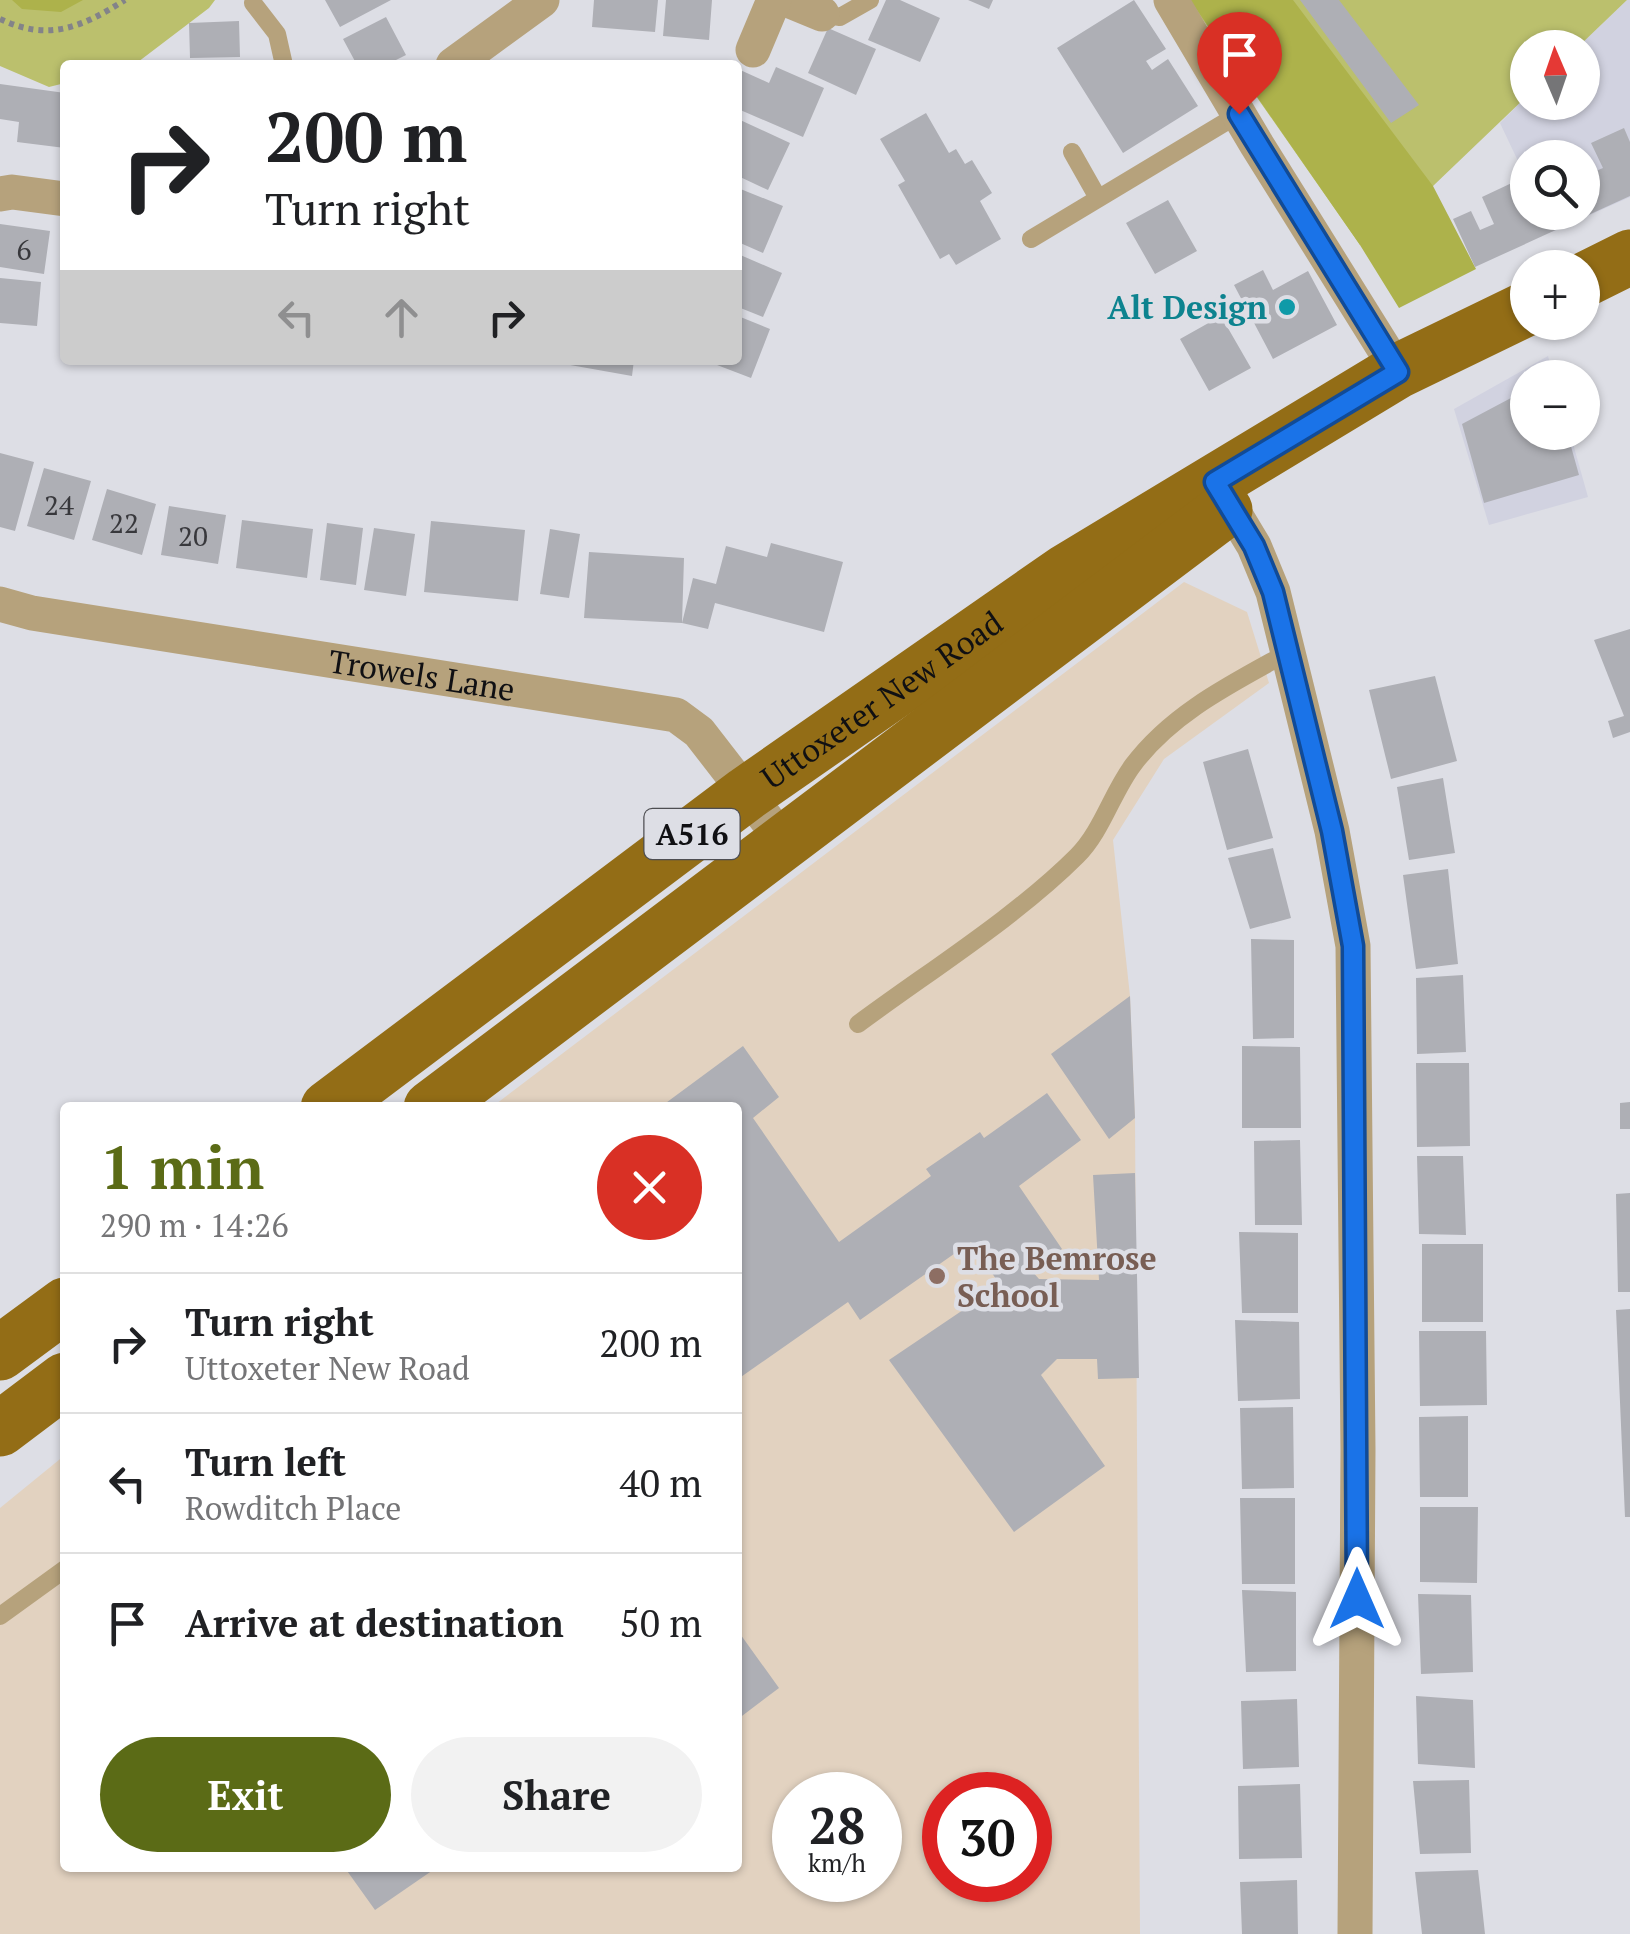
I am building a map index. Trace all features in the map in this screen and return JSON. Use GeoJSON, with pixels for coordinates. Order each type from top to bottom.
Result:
{"type":"FeatureCollection","features":[{"type":"Feature","properties":{"kind":"main road"},"geometry":{"type":"LineString","coordinates":[[1600,272],[1630,258]]}},
{"type":"Feature","properties":{"kind":"main road","name":"Uttoxeter New Road"},"geometry":{"type":"LineString","coordinates":[[439,1102],[785,843],[1222,494],[1379,383],[1510,317]]}},
{"type":"Feature","properties":{"kind":"main road","name":"Uttoxeter New Road"},"geometry":{"type":"LineString","coordinates":[[336,1102],[746,794],[1064,572],[1222,494]]}},
{"type":"Feature","properties":{"kind":"main road"},"geometry":{"type":"LineString","coordinates":[[0,1354],[60,1309]]}},
{"type":"Feature","properties":{"kind":"main road"},"geometry":{"type":"LineString","coordinates":[[0,1428],[60,1384]]}},
{"type":"Feature","properties":{"kind":"street"},"geometry":{"type":"LineString","coordinates":[[460,60],[542,0]]}},
{"type":"Feature","properties":{"kind":"street"},"geometry":{"type":"LineString","coordinates":[[753,50],[774,0]]}},
{"type":"Feature","properties":{"kind":"street"},"geometry":{"type":"LineString","coordinates":[[788,0],[822,14]]}},
{"type":"Feature","properties":{"kind":"street"},"geometry":{"type":"LineString","coordinates":[[1172,0],[1239,114],[1379,383]]}},
{"type":"Feature","properties":{"kind":"street"},"geometry":{"type":"LineString","coordinates":[[0,194],[60,198]]}},
{"type":"Feature","properties":{"kind":"street"},"geometry":{"type":"LineString","coordinates":[[1222,494],[1266,570],[1344,886],[1355,982],[1355,1934]]}},
{"type":"Feature","properties":{"kind":"street","name":"Trowels Lane"},"geometry":{"type":"LineString","coordinates":[[0,604],[52,616],[661,710],[676,715],[699,732],[785,843]]}},
{"type":"Feature","properties":{"kind":"lane"},"geometry":{"type":"LineString","coordinates":[[822,14],[840,17],[870,0]]}},
{"type":"Feature","properties":{"kind":"lane"},"geometry":{"type":"LineString","coordinates":[[253,3],[277,34],[283,60]]}},
{"type":"Feature","properties":{"kind":"lane"},"geometry":{"type":"LineString","coordinates":[[1031,240],[1239,114]]}},
{"type":"Feature","properties":{"kind":"lane"},"geometry":{"type":"LineString","coordinates":[[1072,152],[1098,198]]}},
{"type":"Feature","properties":{"kind":"lane"},"geometry":{"type":"LineString","coordinates":[[858,1024],[1048,883],[1081,852],[1133,764],[1164,729],[1287,653]]}},
{"type":"Feature","properties":{"kind":"lane"},"geometry":{"type":"LineString","coordinates":[[0,1616],[60,1573]]}},
{"type":"Feature","properties":{"kind":"path"},"geometry":{"type":"LineString","coordinates":[[0,19],[30,30],[60,30],[96,18],[125,0]]}},
{"type":"Feature","properties":{"kind":"shaded area"},"geometry":{"type":"Polygon","coordinates":[[[1630,0],[1630,197],[1600,210],[1600,140],[1510,140],[1510,144],[1500,123],[1510,113],[1510,120],[1600,120],[1600,30],[1596,30],[1630,0]]]}},
{"type":"Feature","properties":{"kind":"shaded area"},"geometry":{"type":"Polygon","coordinates":[[[1510,377],[1510,450],[1575,450],[1588,497],[1489,525],[1454,409],[1510,377]]]}},
{"type":"Feature","properties":{"kind":"shaded area","name":"The Bemrose School"},"geometry":{"type":"Polygon","coordinates":[[[1184,582],[1247,612],[1269,683],[1164,759],[1113,840],[1130,996],[1135,1118],[1140,1934],[0,1934],[0,1508],[60,1459],[60,1872],[742,1872],[742,1102],[499,1102],[1184,582]]]}},
{"type":"Feature","properties":{"kind":"green space"},"geometry":{"type":"Polygon","coordinates":[[[0,0],[215,0],[141,60],[60,60],[60,84],[49,87],[0,66],[0,0]]]}},
{"type":"Feature","properties":{"kind":"green space"},"geometry":{"type":"Polygon","coordinates":[[[12,0],[83,0],[61,12],[22,9],[12,0]]]}},
{"type":"Feature","properties":{"kind":"green space"},"geometry":{"type":"Polygon","coordinates":[[[1189,0],[1627,0],[1596,30],[1510,30],[1510,112],[1433,186],[1360,245],[1189,0]]]}},
{"type":"Feature","properties":{"kind":"green space"},"geometry":{"type":"Polygon","coordinates":[[[1190,0],[1293,0],[1433,186],[1476,269],[1399,308],[1360,245],[1190,0]]]}},
{"type":"Feature","properties":{"kind":"building"},"geometry":{"type":"Polygon","coordinates":[[[325,0],[391,0],[340,27],[325,0]]]}},
{"type":"Feature","properties":{"kind":"building"},"geometry":{"type":"Polygon","coordinates":[[[594,0],[658,0],[655,32],[592,27],[594,0]]]}},
{"type":"Feature","properties":{"kind":"building"},"geometry":{"type":"Polygon","coordinates":[[[666,0],[712,0],[709,40],[663,36],[666,0]]]}},
{"type":"Feature","properties":{"kind":"building"},"geometry":{"type":"Polygon","coordinates":[[[886,0],[900,0],[940,18],[920,62],[868,40],[886,0]]]}},
{"type":"Feature","properties":{"kind":"building"},"geometry":{"type":"Polygon","coordinates":[[[968,0],[993,0],[989,9],[968,0]]]}},
{"type":"Feature","properties":{"kind":"building"},"geometry":{"type":"Polygon","coordinates":[[[1134,0],[1166,49],[1146,61],[1152,70],[1168,59],[1198,106],[1123,153],[1057,48],[1134,0]]]}},
{"type":"Feature","properties":{"kind":"building"},"geometry":{"type":"Polygon","coordinates":[[[1300,0],[1339,0],[1419,105],[1391,123],[1300,0]]]}},
{"type":"Feature","properties":{"kind":"building"},"geometry":{"type":"Polygon","coordinates":[[[386,17],[406,55],[396,60],[354,60],[343,39],[386,17]]]}},
{"type":"Feature","properties":{"kind":"building"},"geometry":{"type":"Polygon","coordinates":[[[239,21],[240,57],[190,58],[189,23],[239,21]]]}},
{"type":"Feature","properties":{"kind":"building"},"geometry":{"type":"Polygon","coordinates":[[[828,28],[876,49],[856,95],[808,73],[828,28]]]}},
{"type":"Feature","properties":{"kind":"building"},"geometry":{"type":"Polygon","coordinates":[[[776,67],[824,88],[803,137],[742,111],[742,71],[769,83],[776,67]]]}},
{"type":"Feature","properties":{"kind":"building"},"geometry":{"type":"Polygon","coordinates":[[[0,84],[60,92],[60,147],[17,142],[19,122],[0,119],[0,84]]]}},
{"type":"Feature","properties":{"kind":"building"},"geometry":{"type":"Polygon","coordinates":[[[926,113],[949,153],[956,149],[965,164],[972,160],[992,193],[980,201],[1001,239],[956,265],[949,254],[940,259],[898,185],[905,181],[880,139],[926,113]]]}},
{"type":"Feature","properties":{"kind":"building"},"geometry":{"type":"Polygon","coordinates":[[[742,121],[790,143],[768,190],[742,178],[742,121]]]}},
{"type":"Feature","properties":{"kind":"building"},"geometry":{"type":"Polygon","coordinates":[[[1624,128],[1630,142],[1630,196],[1600,210],[1603,168],[1598,140],[1624,128]]]}},
{"type":"Feature","properties":{"kind":"building"},"geometry":{"type":"Polygon","coordinates":[[[1510,184],[1510,230],[1556,230],[1475,267],[1453,219],[1471,211],[1480,230],[1494,224],[1482,197],[1510,184]]]}},
{"type":"Feature","properties":{"kind":"building"},"geometry":{"type":"Polygon","coordinates":[[[742,190],[783,206],[763,253],[742,244],[742,190]]]}},
{"type":"Feature","properties":{"kind":"building"},"geometry":{"type":"Polygon","coordinates":[[[1168,200],[1197,251],[1155,274],[1126,223],[1168,200]]]}},
{"type":"Feature","properties":{"kind":"building"},"geometry":{"type":"Polygon","coordinates":[[[0,224],[50,231],[44,274],[0,267],[0,224]]]}},
{"type":"Feature","properties":{"kind":"building"},"geometry":{"type":"Polygon","coordinates":[[[742,256],[782,273],[763,317],[742,309],[742,256]]]}},
{"type":"Feature","properties":{"kind":"building","name":"Alt Design"},"geometry":{"type":"Polygon","coordinates":[[[1263,270],[1273,290],[1308,271],[1337,325],[1273,359],[1234,285],[1263,270]]]}},
{"type":"Feature","properties":{"kind":"building"},"geometry":{"type":"Polygon","coordinates":[[[0,278],[41,282],[37,326],[0,323],[0,278]]]}},
{"type":"Feature","properties":{"kind":"building"},"geometry":{"type":"Polygon","coordinates":[[[1221,316],[1251,368],[1209,391],[1180,339],[1221,316]]]}},
{"type":"Feature","properties":{"kind":"building"},"geometry":{"type":"Polygon","coordinates":[[[742,318],[770,329],[751,378],[717,365],[742,365],[742,318]]]}},
{"type":"Feature","properties":{"kind":"building"},"geometry":{"type":"Polygon","coordinates":[[[570,365],[633,365],[632,376],[570,365]]]}},
{"type":"Feature","properties":{"kind":"building"},"geometry":{"type":"Polygon","coordinates":[[[1510,399],[1510,450],[1572,450],[1579,475],[1484,503],[1462,424],[1510,399]]]}},
{"type":"Feature","properties":{"kind":"building"},"geometry":{"type":"Polygon","coordinates":[[[0,453],[34,462],[15,531],[0,527],[0,453]]]}},
{"type":"Feature","properties":{"kind":"building"},"geometry":{"type":"Polygon","coordinates":[[[44,468],[91,481],[74,540],[27,526],[44,468]]]}},
{"type":"Feature","properties":{"kind":"building"},"geometry":{"type":"Polygon","coordinates":[[[107,489],[156,504],[142,555],[92,540],[107,489]]]}},
{"type":"Feature","properties":{"kind":"building"},"geometry":{"type":"Polygon","coordinates":[[[169,506],[226,515],[218,564],[161,555],[169,506]]]}},
{"type":"Feature","properties":{"kind":"building"},"geometry":{"type":"Polygon","coordinates":[[[242,520],[313,529],[307,578],[236,568],[242,520]]]}},
{"type":"Feature","properties":{"kind":"building"},"geometry":{"type":"Polygon","coordinates":[[[431,521],[525,530],[518,601],[424,592],[431,521]]]}},
{"type":"Feature","properties":{"kind":"building"},"geometry":{"type":"Polygon","coordinates":[[[327,523],[363,528],[356,585],[320,580],[327,523]]]}},
{"type":"Feature","properties":{"kind":"building"},"geometry":{"type":"Polygon","coordinates":[[[374,528],[415,534],[406,596],[364,590],[374,528]]]}},
{"type":"Feature","properties":{"kind":"building"},"geometry":{"type":"Polygon","coordinates":[[[550,529],[580,534],[569,598],[540,594],[550,529]]]}},
{"type":"Feature","properties":{"kind":"building"},"geometry":{"type":"Polygon","coordinates":[[[771,543],[843,562],[824,632],[715,603],[708,629],[682,623],[693,578],[716,584],[726,546],[767,557],[771,543]]]}},
{"type":"Feature","properties":{"kind":"building"},"geometry":{"type":"Polygon","coordinates":[[[589,552],[684,558],[682,623],[584,618],[589,552]]]}},
{"type":"Feature","properties":{"kind":"building"},"geometry":{"type":"Polygon","coordinates":[[[1630,629],[1630,732],[1613,738],[1608,721],[1624,716],[1594,640],[1630,629]]]}},
{"type":"Feature","properties":{"kind":"building"},"geometry":{"type":"Polygon","coordinates":[[[1435,676],[1457,761],[1391,779],[1369,690],[1435,676]]]}},
{"type":"Feature","properties":{"kind":"building"},"geometry":{"type":"Polygon","coordinates":[[[1248,749],[1273,838],[1227,850],[1203,762],[1248,749]]]}},
{"type":"Feature","properties":{"kind":"building"},"geometry":{"type":"Polygon","coordinates":[[[1443,778],[1455,853],[1409,860],[1397,787],[1443,778]]]}},
{"type":"Feature","properties":{"kind":"building"},"geometry":{"type":"Polygon","coordinates":[[[1273,848],[1291,918],[1250,929],[1228,858],[1273,848]]]}},
{"type":"Feature","properties":{"kind":"building"},"geometry":{"type":"Polygon","coordinates":[[[1448,869],[1458,964],[1416,969],[1403,875],[1448,869]]]}},
{"type":"Feature","properties":{"kind":"building"},"geometry":{"type":"Polygon","coordinates":[[[1251,939],[1294,940],[1294,1038],[1253,1039],[1251,939]]]}},
{"type":"Feature","properties":{"kind":"building"},"geometry":{"type":"Polygon","coordinates":[[[1463,975],[1466,1052],[1417,1054],[1416,978],[1463,975]]]}},
{"type":"Feature","properties":{"kind":"building"},"geometry":{"type":"Polygon","coordinates":[[[1130,996],[1135,1118],[1109,1139],[1051,1054],[1130,996]]]}},
{"type":"Feature","properties":{"kind":"building"},"geometry":{"type":"Polygon","coordinates":[[[743,1046],[779,1097],[753,1118],[839,1242],[931,1176],[926,1169],[980,1132],[984,1138],[1047,1093],[1081,1140],[1019,1186],[1062,1249],[1031,1270],[1039,1279],[1099,1280],[1093,1175],[1135,1173],[1139,1378],[1098,1379],[1097,1359],[1057,1359],[1041,1375],[1105,1466],[1014,1532],[889,1360],[1000,1285],[971,1242],[860,1320],[848,1302],[742,1376],[742,1102],[667,1102],[743,1046]]]}},
{"type":"Feature","properties":{"kind":"building"},"geometry":{"type":"Polygon","coordinates":[[[1242,1046],[1300,1047],[1301,1128],[1242,1128],[1242,1046]]]}},
{"type":"Feature","properties":{"kind":"building"},"geometry":{"type":"Polygon","coordinates":[[[1416,1063],[1469,1063],[1470,1146],[1417,1147],[1416,1063]]]}},
{"type":"Feature","properties":{"kind":"building"},"geometry":{"type":"Polygon","coordinates":[[[1630,1102],[1630,1129],[1620,1129],[1620,1103],[1630,1102]]]}},
{"type":"Feature","properties":{"kind":"building"},"geometry":{"type":"Polygon","coordinates":[[[1300,1140],[1302,1225],[1255,1225],[1254,1141],[1300,1140]]]}},
{"type":"Feature","properties":{"kind":"building"},"geometry":{"type":"Polygon","coordinates":[[[1417,1156],[1463,1156],[1466,1235],[1419,1234],[1417,1156]]]}},
{"type":"Feature","properties":{"kind":"building"},"geometry":{"type":"Polygon","coordinates":[[[1630,1193],[1630,1292],[1618,1292],[1616,1194],[1630,1193]]]}},
{"type":"Feature","properties":{"kind":"building"},"geometry":{"type":"Polygon","coordinates":[[[1239,1232],[1298,1233],[1298,1313],[1242,1313],[1239,1232]]]}},
{"type":"Feature","properties":{"kind":"building"},"geometry":{"type":"Polygon","coordinates":[[[1422,1244],[1483,1244],[1483,1322],[1422,1322],[1422,1244]]]}},
{"type":"Feature","properties":{"kind":"building"},"geometry":{"type":"Polygon","coordinates":[[[1630,1309],[1630,1517],[1625,1517],[1616,1310],[1630,1309]]]}},
{"type":"Feature","properties":{"kind":"building"},"geometry":{"type":"Polygon","coordinates":[[[1235,1320],[1299,1322],[1300,1399],[1238,1401],[1235,1320]]]}},
{"type":"Feature","properties":{"kind":"building"},"geometry":{"type":"Polygon","coordinates":[[[1419,1331],[1486,1331],[1487,1405],[1420,1406],[1419,1331]]]}},
{"type":"Feature","properties":{"kind":"building"},"geometry":{"type":"Polygon","coordinates":[[[1293,1407],[1294,1488],[1242,1489],[1240,1408],[1293,1407]]]}},
{"type":"Feature","properties":{"kind":"building"},"geometry":{"type":"Polygon","coordinates":[[[1468,1416],[1468,1497],[1420,1497],[1419,1417],[1468,1416]]]}},
{"type":"Feature","properties":{"kind":"building"},"geometry":{"type":"Polygon","coordinates":[[[1240,1498],[1295,1498],[1295,1584],[1242,1584],[1240,1498]]]}},
{"type":"Feature","properties":{"kind":"building"},"geometry":{"type":"Polygon","coordinates":[[[1420,1507],[1478,1507],[1477,1583],[1420,1582],[1420,1507]]]}},
{"type":"Feature","properties":{"kind":"building"},"geometry":{"type":"Polygon","coordinates":[[[1242,1590],[1296,1592],[1296,1671],[1246,1672],[1242,1590]]]}},
{"type":"Feature","properties":{"kind":"building"},"geometry":{"type":"Polygon","coordinates":[[[1418,1594],[1471,1595],[1473,1672],[1421,1674],[1418,1594]]]}},
{"type":"Feature","properties":{"kind":"building"},"geometry":{"type":"Polygon","coordinates":[[[742,1637],[779,1688],[742,1716],[742,1637]]]}},
{"type":"Feature","properties":{"kind":"building"},"geometry":{"type":"Polygon","coordinates":[[[1416,1696],[1473,1700],[1475,1768],[1418,1764],[1416,1696]]]}},
{"type":"Feature","properties":{"kind":"building"},"geometry":{"type":"Polygon","coordinates":[[[1297,1699],[1299,1767],[1243,1769],[1241,1701],[1297,1699]]]}},
{"type":"Feature","properties":{"kind":"building"},"geometry":{"type":"Polygon","coordinates":[[[1469,1780],[1471,1853],[1420,1854],[1413,1781],[1469,1780]]]}},
{"type":"Feature","properties":{"kind":"building"},"geometry":{"type":"Polygon","coordinates":[[[1300,1784],[1302,1858],[1239,1859],[1238,1786],[1300,1784]]]}},
{"type":"Feature","properties":{"kind":"building"},"geometry":{"type":"Polygon","coordinates":[[[1478,1870],[1485,1934],[1422,1934],[1415,1872],[1478,1870]]]}},
{"type":"Feature","properties":{"kind":"building"},"geometry":{"type":"Polygon","coordinates":[[[348,1872],[430,1872],[375,1910],[348,1872]]]}},
{"type":"Feature","properties":{"kind":"building"},"geometry":{"type":"Polygon","coordinates":[[[1297,1880],[1298,1934],[1242,1934],[1240,1882],[1297,1880]]]}},
{"type":"Feature","properties":{"kind":"place","name":"Alt Design"},"geometry":{"type":"Point","coordinates":[1287,307]}},
{"type":"Feature","properties":{"kind":"place","name":"The Bemrose School"},"geometry":{"type":"Point","coordinates":[937,1276]}},
{"type":"Feature","properties":{"kind":"route"},"geometry":{"type":"LineString","coordinates":[[1239,114],[1398,372],[1215,482],[1254,546],[1273,592],[1332,831],[1353,946],[1357,1599]]}}]}
